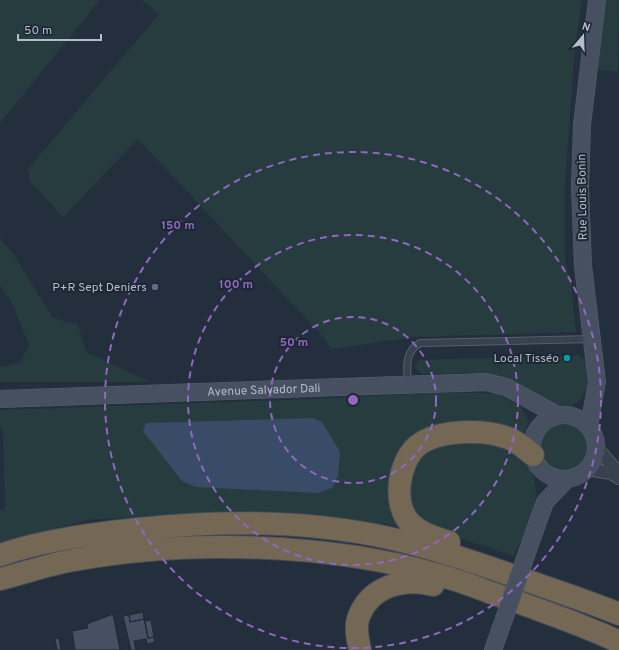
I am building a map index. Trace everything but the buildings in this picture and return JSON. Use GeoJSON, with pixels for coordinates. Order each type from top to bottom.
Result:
{"type":"FeatureCollection","features":[{"type":"Feature","properties":{"kind":"highway"},"geometry":{"type":"LineString","coordinates":[[538,463],[520,444],[495,434],[466,432],[445,434],[431,438],[418,446],[409,456],[402,472],[399,487],[403,508],[411,524],[429,536],[472,548],[598,591],[618,614]]}},
{"type":"Feature","properties":{"kind":"highway"},"geometry":{"type":"LineString","coordinates":[[0,554],[92,534],[181,525],[255,523],[301,526],[389,538],[484,565],[618,614]]}},
{"type":"Feature","properties":{"kind":"highway"},"geometry":{"type":"LineString","coordinates":[[0,579],[73,560],[142,550],[209,548],[310,551],[370,559],[440,575],[551,614],[619,642]]}},
{"type":"Feature","properties":{"kind":"highway"},"geometry":{"type":"LineString","coordinates":[[360,650],[357,635],[358,619],[366,605],[376,594],[390,586],[404,582],[420,582],[470,595],[491,593]]}},
{"type":"Feature","properties":{"kind":"street","name":"Rue Louis Bonin"},"geometry":{"type":"LineString","coordinates":[[589,426],[597,382],[583,266],[580,188],[582,125],[597,0]]}},
{"type":"Feature","properties":{"kind":"street","name":"Avenue Salvador Dali"},"geometry":{"type":"LineString","coordinates":[[0,399],[486,382],[506,387],[525,398],[564,415]]}},
{"type":"Feature","properties":{"kind":"street"},"geometry":{"type":"LineString","coordinates":[[545,502],[533,439],[539,427],[549,418],[564,415],[594,394]]}},
{"type":"Feature","properties":{"kind":"street"},"geometry":{"type":"LineString","coordinates":[[525,398],[532,408],[539,427]]}},
{"type":"Feature","properties":{"kind":"street"},"geometry":{"type":"LineString","coordinates":[[538,463],[554,477],[567,479],[578,476],[587,469],[594,460],[597,448],[596,440],[589,426],[581,419],[564,415]]}},
{"type":"Feature","properties":{"kind":"street"},"geometry":{"type":"LineString","coordinates":[[597,448],[619,473]]}},
{"type":"Feature","properties":{"kind":"street"},"geometry":{"type":"LineString","coordinates":[[587,469],[611,472],[619,478]]}},
{"type":"Feature","properties":{"kind":"street"},"geometry":{"type":"LineString","coordinates":[[493,650],[545,502],[567,479]]}},
{"type":"Feature","properties":{"kind":"lane"},"geometry":{"type":"LineString","coordinates":[[408,385],[408,356],[415,346],[420,343],[592,339]]}},
{"type":"Feature","properties":{"kind":"green space"},"geometry":{"type":"Polygon","coordinates":[[[0,0],[100,0],[0,123],[0,0]]]}},
{"type":"Feature","properties":{"kind":"green space"},"geometry":{"type":"Polygon","coordinates":[[[142,0],[582,0],[575,48],[565,183],[565,262],[571,282],[576,332],[416,337],[331,349],[325,339],[138,139],[63,217],[30,181],[28,169],[159,14],[142,0]]]}},
{"type":"Feature","properties":{"kind":"green space"},"geometry":{"type":"Polygon","coordinates":[[[602,0],[619,0],[618,72],[593,69],[602,0]]]}},
{"type":"Feature","properties":{"kind":"green space"},"geometry":{"type":"Polygon","coordinates":[[[0,238],[14,255],[53,318],[78,325],[86,352],[150,382],[0,382],[0,367],[20,363],[29,345],[13,305],[0,285],[0,238]]]}},
{"type":"Feature","properties":{"kind":"green space"},"geometry":{"type":"Polygon","coordinates":[[[578,355],[584,361],[588,369],[586,388],[582,397],[575,404],[567,408],[557,407],[515,382],[505,378],[482,373],[422,374],[416,369],[415,365],[419,360],[578,355]]]}},
{"type":"Feature","properties":{"kind":"green space"},"geometry":{"type":"Polygon","coordinates":[[[452,392],[498,394],[520,406],[529,421],[522,439],[453,426],[396,462],[407,527],[287,512],[232,511],[89,520],[0,542],[0,510],[5,508],[3,428],[0,428],[0,410],[311,399],[452,392]]]}},
{"type":"Feature","properties":{"kind":"green space"},"geometry":{"type":"Polygon","coordinates":[[[564,422],[574,424],[582,429],[587,437],[589,447],[587,457],[582,465],[574,470],[564,472],[554,470],[546,465],[541,457],[539,447],[541,437],[546,429],[554,424],[564,422]]]}},
{"type":"Feature","properties":{"kind":"green space"},"geometry":{"type":"Polygon","coordinates":[[[500,440],[524,459],[535,484],[536,496],[534,508],[514,556],[444,533],[417,516],[411,506],[407,476],[413,462],[438,443],[500,440]]]}},
{"type":"Feature","properties":{"kind":"water"},"geometry":{"type":"Polygon","coordinates":[[[313,418],[322,422],[340,452],[338,476],[332,488],[318,493],[196,487],[182,481],[143,431],[146,423],[313,418]]]}},
{"type":"Feature","properties":{"kind":"place","name":"P+R Sept Deniers"},"geometry":{"type":"Point","coordinates":[155,287]}},
{"type":"Feature","properties":{"kind":"place","name":"Local Tisséo"},"geometry":{"type":"Point","coordinates":[567,358]}}]}
